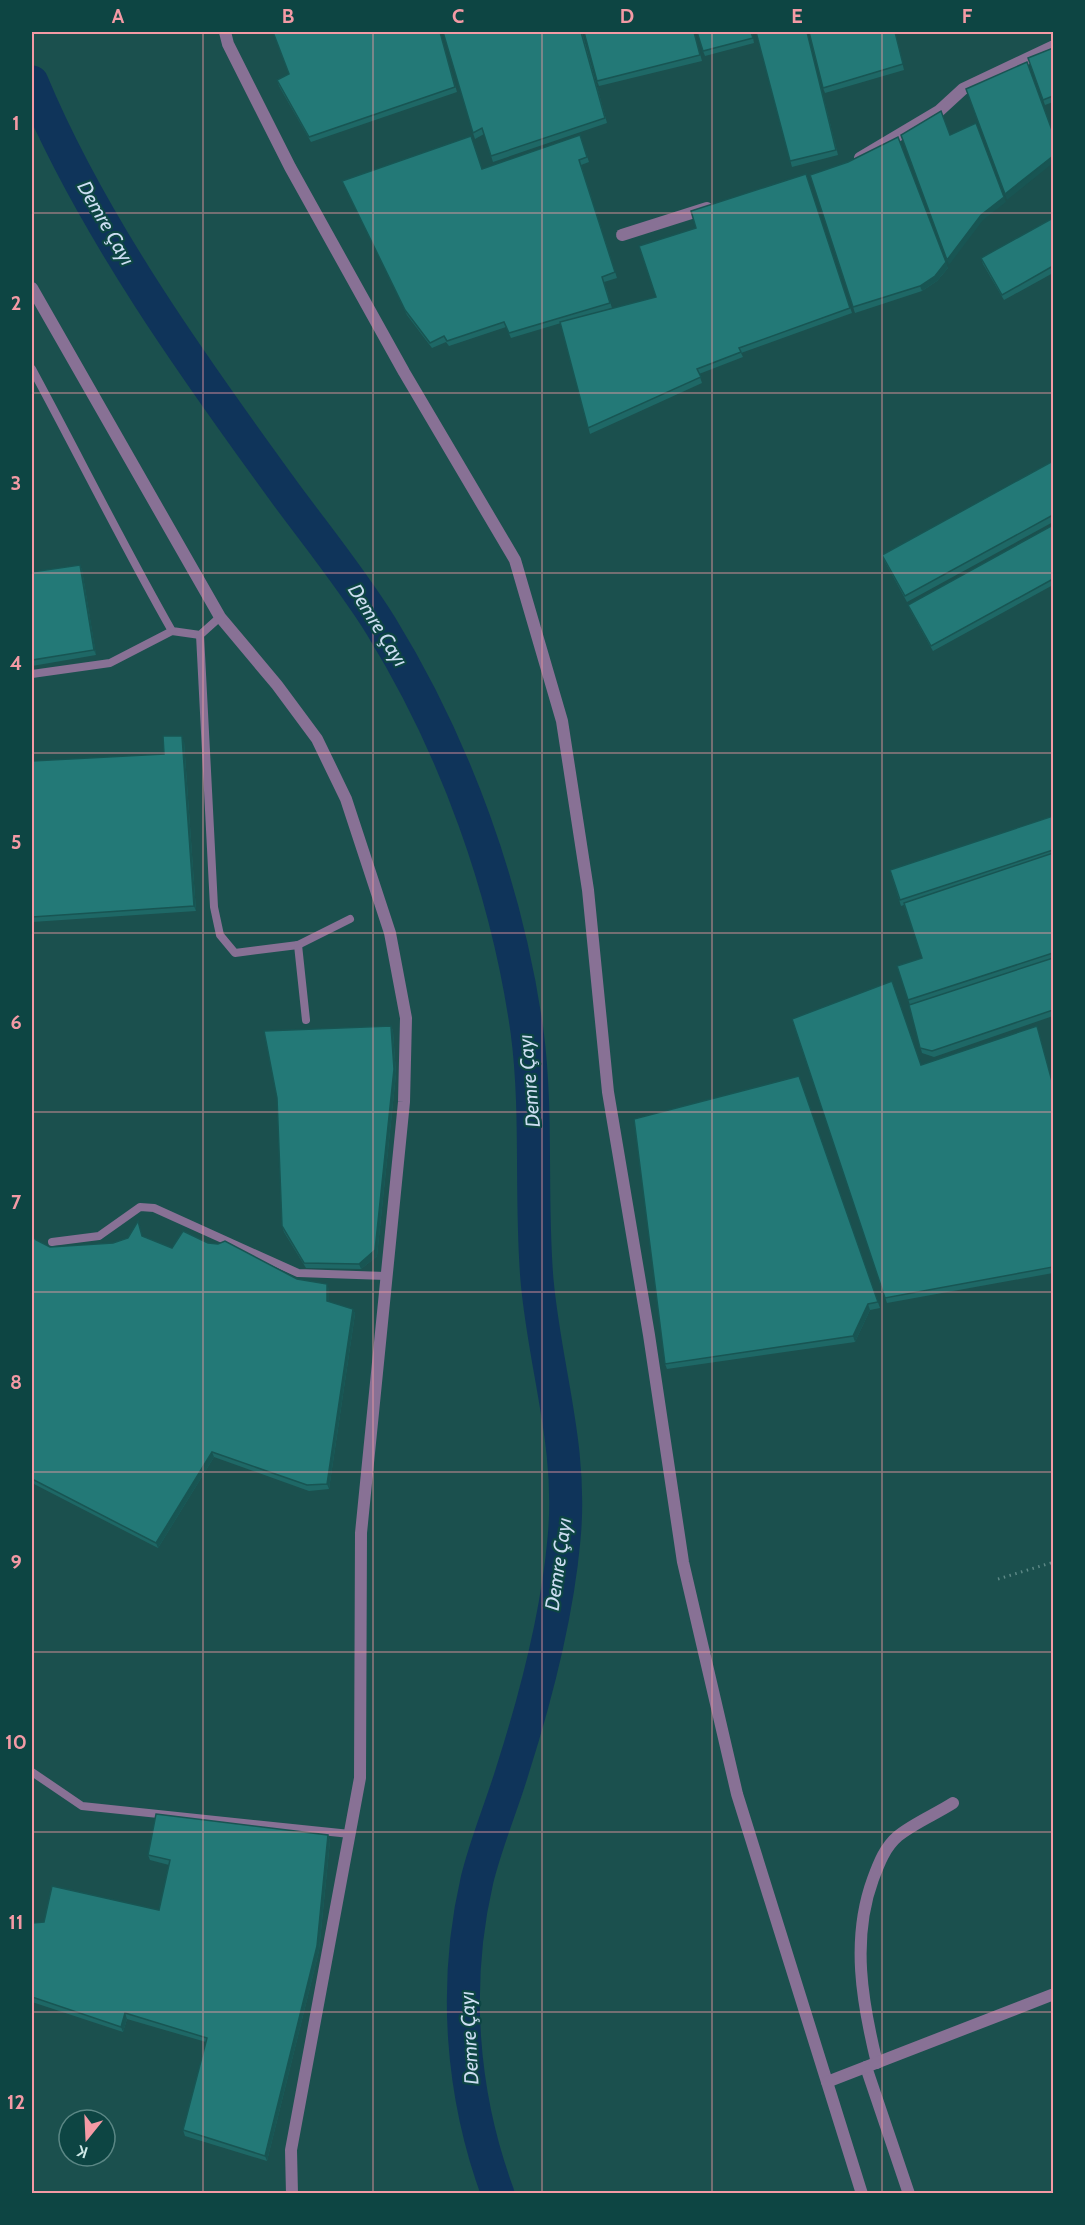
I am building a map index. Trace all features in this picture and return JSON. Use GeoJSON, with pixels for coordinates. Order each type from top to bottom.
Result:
{"type":"FeatureCollection","features":[{"type":"Feature","properties":{"kind":"street"},"geometry":{"type":"LineString","coordinates":[[225,32],[228,44],[290,166],[404,372],[515,560],[562,721],[588,890],[608,1092],[649,1335],[683,1562],[737,1794],[862,2193]]}},
{"type":"Feature","properties":{"kind":"street"},"geometry":{"type":"LineString","coordinates":[[851,163],[939,111],[963,89],[1053,46]]}},
{"type":"Feature","properties":{"kind":"street"},"geometry":{"type":"LineString","coordinates":[[622,235],[720,204]]}},
{"type":"Feature","properties":{"kind":"street"},"geometry":{"type":"LineString","coordinates":[[32,288],[220,616],[277,685],[317,739],[346,799],[390,933],[406,1017],[404,1102],[361,1533],[360,1778],[291,2150],[292,2193]]}},
{"type":"Feature","properties":{"kind":"street"},"geometry":{"type":"LineString","coordinates":[[909,2193],[872,2065],[859,1953],[866,1899],[880,1858],[898,1836],[953,1803]]}},
{"type":"Feature","properties":{"kind":"street"},"geometry":{"type":"LineString","coordinates":[[827,2082],[1053,1994]]}},
{"type":"Feature","properties":{"kind":"lane"},"geometry":{"type":"LineString","coordinates":[[32,369],[103,499],[118,534],[172,631]]}},
{"type":"Feature","properties":{"kind":"lane"},"geometry":{"type":"LineString","coordinates":[[220,616],[200,635],[214,907],[220,935],[235,953],[298,945],[350,919]]}},
{"type":"Feature","properties":{"kind":"lane"},"geometry":{"type":"LineString","coordinates":[[32,674],[111,663],[172,631],[200,635]]}},
{"type":"Feature","properties":{"kind":"lane"},"geometry":{"type":"LineString","coordinates":[[298,945],[306,1020]]}},
{"type":"Feature","properties":{"kind":"lane"},"geometry":{"type":"LineString","coordinates":[[52,1242],[99,1236],[140,1207],[154,1208],[298,1273],[386,1276]]}},
{"type":"Feature","properties":{"kind":"lane"},"geometry":{"type":"LineString","coordinates":[[32,1772],[82,1806],[350,1834]]}},
{"type":"Feature","properties":{"kind":"path"},"geometry":{"type":"LineString","coordinates":[[998,1579],[1053,1562]]}},
{"type":"Feature","properties":{"kind":"building"},"geometry":{"type":"Polygon","coordinates":[[[273,32],[440,32],[455,87],[309,137],[277,80],[289,74],[273,32]]]}},
{"type":"Feature","properties":{"kind":"building"},"geometry":{"type":"Polygon","coordinates":[[[443,32],[581,32],[605,118],[491,156],[482,128],[473,133],[443,32]]]}},
{"type":"Feature","properties":{"kind":"building"},"geometry":{"type":"Polygon","coordinates":[[[584,32],[694,32],[700,55],[597,81],[584,32]]]}},
{"type":"Feature","properties":{"kind":"building"},"geometry":{"type":"Polygon","coordinates":[[[697,32],[751,32],[753,38],[703,51],[697,32]]]}},
{"type":"Feature","properties":{"kind":"building"},"geometry":{"type":"Polygon","coordinates":[[[756,32],[807,32],[836,150],[790,161],[756,32]]]}},
{"type":"Feature","properties":{"kind":"building"},"geometry":{"type":"Polygon","coordinates":[[[809,32],[895,32],[903,64],[823,88],[809,32]]]}},
{"type":"Feature","properties":{"kind":"building"},"geometry":{"type":"Polygon","coordinates":[[[1053,48],[1053,96],[1043,100],[1028,58],[1053,48]]]}},
{"type":"Feature","properties":{"kind":"building"},"geometry":{"type":"Polygon","coordinates":[[[1027,62],[1053,133],[1053,156],[1005,194],[966,89],[1027,62]]]}},
{"type":"Feature","properties":{"kind":"building"},"geometry":{"type":"Polygon","coordinates":[[[941,111],[950,135],[976,123],[1004,197],[981,215],[947,260],[901,135],[941,111]]]}},
{"type":"Feature","properties":{"kind":"building"},"geometry":{"type":"Polygon","coordinates":[[[580,135],[587,157],[579,160],[615,272],[602,277],[610,303],[509,333],[504,322],[447,341],[444,336],[430,343],[405,310],[342,181],[471,136],[482,169],[580,135]]]}},
{"type":"Feature","properties":{"kind":"building"},"geometry":{"type":"Polygon","coordinates":[[[898,137],[946,262],[935,276],[920,286],[853,307],[810,175],[848,162],[898,137]]]}},
{"type":"Feature","properties":{"kind":"building"},"geometry":{"type":"Polygon","coordinates":[[[806,174],[850,308],[739,348],[741,352],[697,369],[701,377],[588,428],[560,322],[656,297],[639,246],[696,228],[691,211],[806,174]]]}},
{"type":"Feature","properties":{"kind":"building"},"geometry":{"type":"Polygon","coordinates":[[[1053,218],[1053,266],[1002,295],[981,258],[1053,218]]]}},
{"type":"Feature","properties":{"kind":"building"},"geometry":{"type":"Polygon","coordinates":[[[1053,461],[1053,515],[905,596],[882,555],[1053,461]]]}},
{"type":"Feature","properties":{"kind":"building"},"geometry":{"type":"Polygon","coordinates":[[[1053,525],[1053,579],[931,646],[908,605],[1053,525]]]}},
{"type":"Feature","properties":{"kind":"building"},"geometry":{"type":"Polygon","coordinates":[[[80,565],[94,650],[32,660],[32,572],[80,565]]]}},
{"type":"Feature","properties":{"kind":"building"},"geometry":{"type":"Polygon","coordinates":[[[163,736],[182,736],[194,906],[32,917],[32,761],[164,754],[163,736]]]}},
{"type":"Feature","properties":{"kind":"building"},"geometry":{"type":"Polygon","coordinates":[[[1053,816],[1053,850],[900,900],[890,870],[1053,816]]]}},
{"type":"Feature","properties":{"kind":"building"},"geometry":{"type":"Polygon","coordinates":[[[1053,853],[1053,953],[908,1000],[897,966],[922,958],[904,903],[1053,853]]]}},
{"type":"Feature","properties":{"kind":"building"},"geometry":{"type":"Polygon","coordinates":[[[1053,958],[1053,1010],[932,1051],[920,1048],[909,1005],[1053,958]]]}},
{"type":"Feature","properties":{"kind":"building"},"geometry":{"type":"Polygon","coordinates":[[[892,981],[921,1065],[1037,1026],[1053,1085],[1053,1267],[885,1298],[792,1019],[892,981]]]}},
{"type":"Feature","properties":{"kind":"building"},"geometry":{"type":"Polygon","coordinates":[[[391,1026],[394,1069],[375,1250],[359,1264],[304,1263],[282,1226],[277,1098],[264,1031],[391,1026]]]}},
{"type":"Feature","properties":{"kind":"building"},"geometry":{"type":"Polygon","coordinates":[[[799,1076],[878,1302],[868,1304],[853,1336],[665,1364],[634,1119],[799,1076]]]}},
{"type":"Feature","properties":{"kind":"building"},"geometry":{"type":"Polygon","coordinates":[[[138,1221],[142,1236],[172,1248],[183,1231],[208,1243],[218,1244],[225,1241],[297,1279],[327,1284],[327,1301],[353,1309],[327,1484],[307,1485],[212,1452],[156,1543],[32,1479],[32,1236],[50,1247],[113,1243],[128,1238],[138,1221]]]}},
{"type":"Feature","properties":{"kind":"building"},"geometry":{"type":"Polygon","coordinates":[[[156,1814],[328,1835],[317,1946],[265,2156],[183,2130],[207,2038],[125,2013],[121,2027],[32,1997],[32,1923],[44,1922],[52,1886],[159,1910],[170,1860],[148,1855],[156,1814]]]}},
{"type":"Feature","properties":{"kind":"waterway","name":"Demre Çayı"},"geometry":{"type":"LineString","coordinates":[[32,82],[56,136],[84,190],[148,296],[218,399],[359,593],[408,673],[433,721],[475,821],[492,873],[518,978],[527,1031],[532,1093],[537,1280],[562,1440],[566,1505],[561,1569],[551,1628],[521,1744],[477,1880],[469,1919],[465,1959],[463,1999],[469,2078],[485,2156],[498,2194]]}}]}
